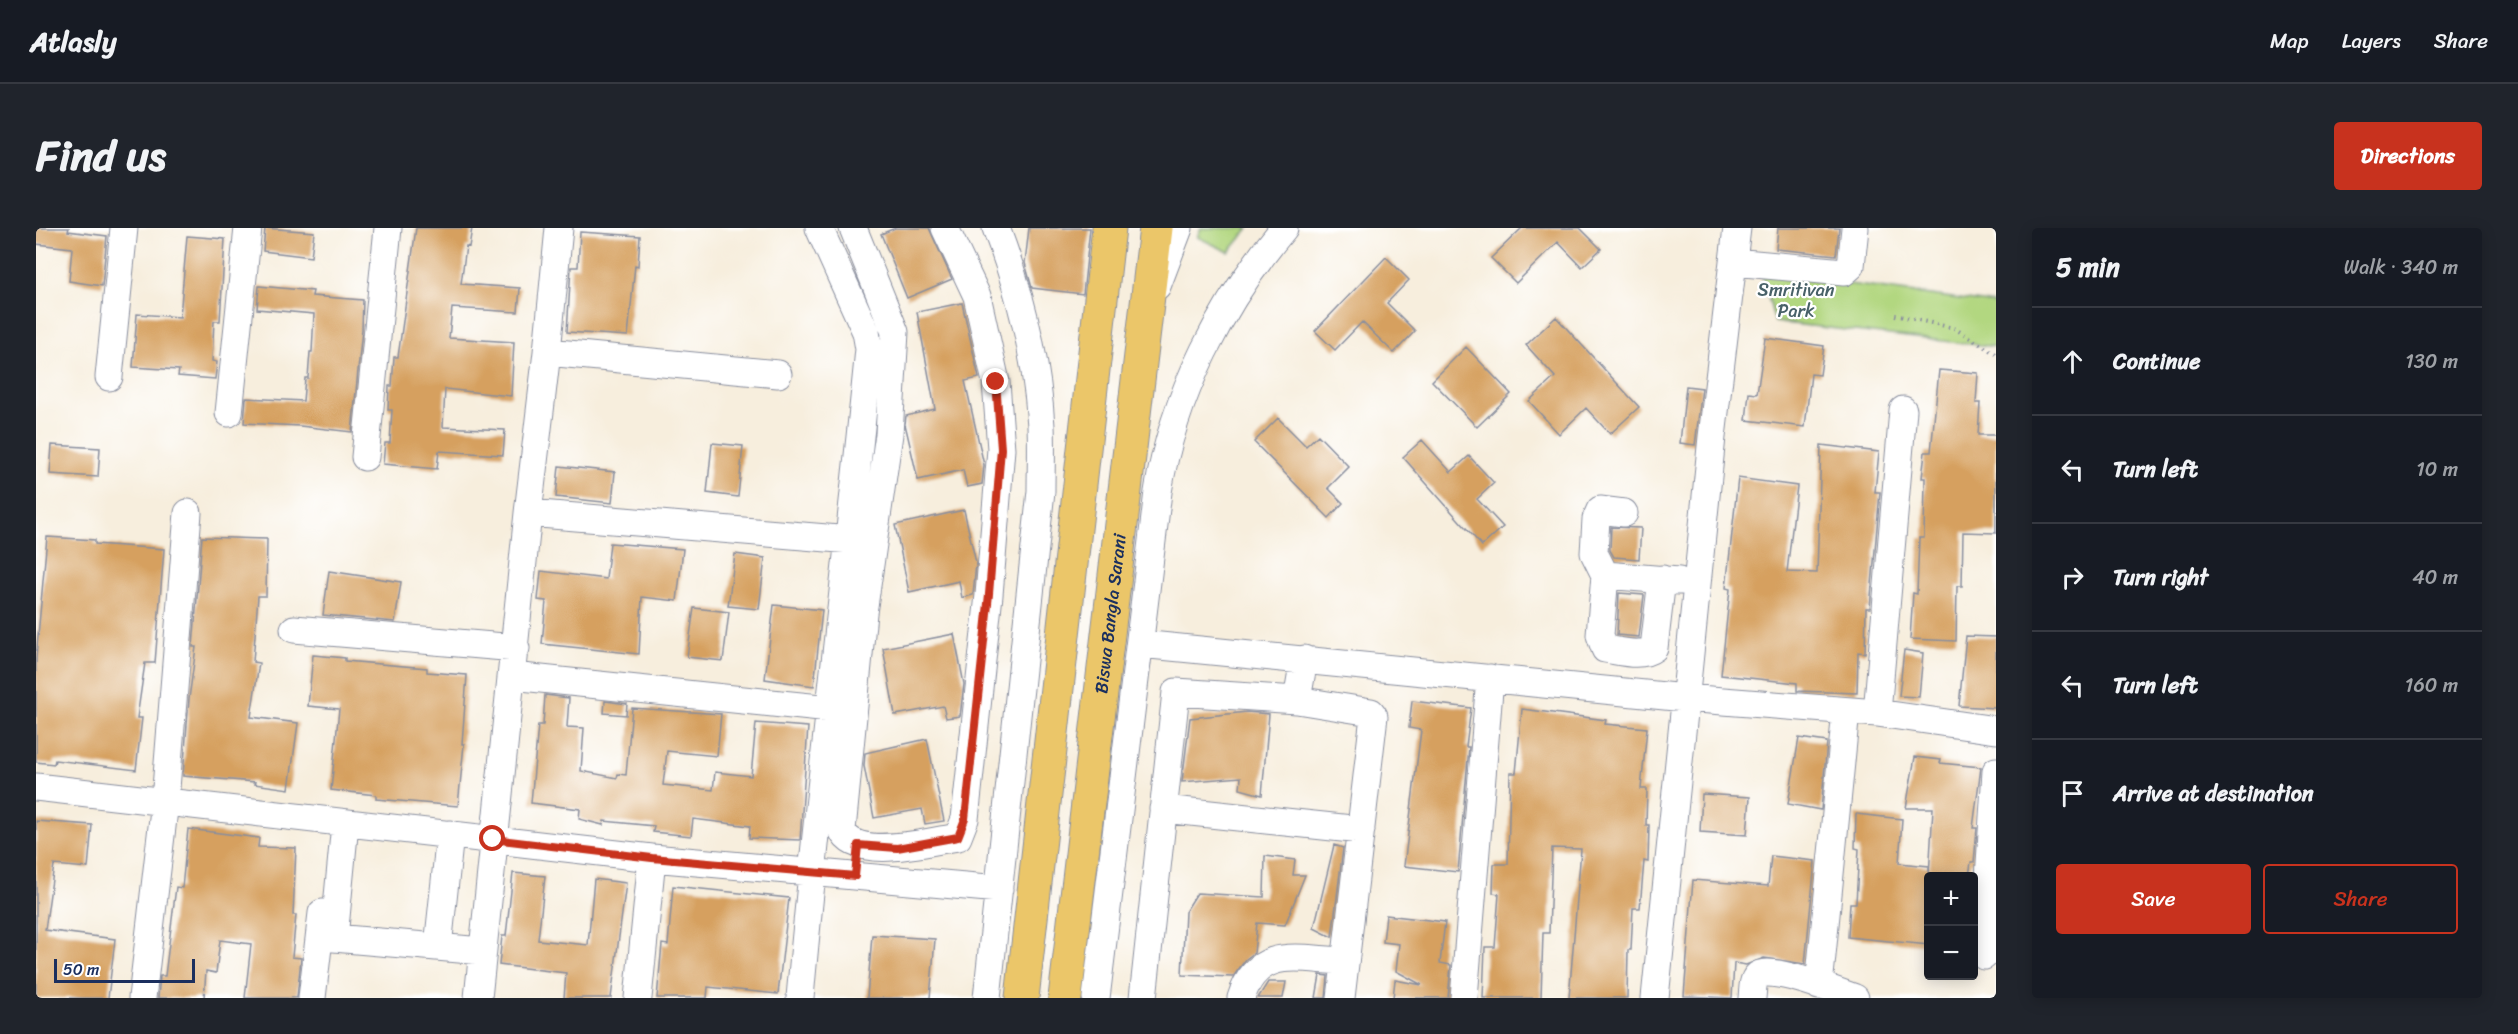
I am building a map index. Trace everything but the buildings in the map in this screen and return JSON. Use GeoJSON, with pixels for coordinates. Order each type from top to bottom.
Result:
{"type":"FeatureCollection","features":[{"type":"Feature","properties":{"kind":"main road"},"geometry":{"type":"LineString","coordinates":[[1022,998],[1109,228]]}},
{"type":"Feature","properties":{"kind":"main road","name":"Biswa Bangla Sarani"},"geometry":{"type":"LineString","coordinates":[[1065,998],[1156,228]]}},
{"type":"Feature","properties":{"kind":"street"},"geometry":{"type":"LineString","coordinates":[[109,377],[124,228]]}},
{"type":"Feature","properties":{"kind":"street"},"geometry":{"type":"LineString","coordinates":[[228,413],[248,228]]}},
{"type":"Feature","properties":{"kind":"street"},"geometry":{"type":"LineString","coordinates":[[364,457],[388,228]]}},
{"type":"Feature","properties":{"kind":"street"},"geometry":{"type":"LineString","coordinates":[[478,998],[559,228]]}},
{"type":"Feature","properties":{"kind":"street"},"geometry":{"type":"LineString","coordinates":[[800,998],[811,872],[851,540],[869,349],[866,332],[819,228]]}},
{"type":"Feature","properties":{"kind":"street"},"geometry":{"type":"LineString","coordinates":[[853,228],[895,332],[889,434],[863,613],[842,830],[845,837],[858,845],[897,848],[958,837],[965,819],[989,594],[1001,449],[996,382],[977,296],[945,228]]}},
{"type":"Feature","properties":{"kind":"street"},"geometry":{"type":"LineString","coordinates":[[987,998],[1041,491],[1041,428],[1034,368],[1011,266],[996,228]]}},
{"type":"Feature","properties":{"kind":"street"},"geometry":{"type":"LineString","coordinates":[[1145,316],[1179,228]]}},
{"type":"Feature","properties":{"kind":"street"},"geometry":{"type":"LineString","coordinates":[[1096,998],[1158,492],[1172,429],[1220,318],[1256,263],[1284,228]]}},
{"type":"Feature","properties":{"kind":"street"},"geometry":{"type":"LineString","coordinates":[[1655,998],[1712,436],[1737,228]]}},
{"type":"Feature","properties":{"kind":"street"},"geometry":{"type":"LineString","coordinates":[[1733,262],[1844,272],[1851,266],[1855,228]]}},
{"type":"Feature","properties":{"kind":"street"},"geometry":{"type":"LineString","coordinates":[[547,351],[778,374]]}},
{"type":"Feature","properties":{"kind":"street"},"geometry":{"type":"LineString","coordinates":[[1877,713],[1903,410]]}},
{"type":"Feature","properties":{"kind":"street"},"geometry":{"type":"LineString","coordinates":[[1624,513],[1600,510],[1596,519],[1594,553],[1605,575],[1600,635],[1605,649],[1640,654],[1648,653],[1654,648],[1662,579]]}},
{"type":"Feature","properties":{"kind":"street"},"geometry":{"type":"LineString","coordinates":[[142,998],[165,801],[188,513]]}},
{"type":"Feature","properties":{"kind":"street"},"geometry":{"type":"LineString","coordinates":[[528,513],[851,540]]}},
{"type":"Feature","properties":{"kind":"street"},"geometry":{"type":"LineString","coordinates":[[1605,575],[1698,582]]}},
{"type":"Feature","properties":{"kind":"street"},"geometry":{"type":"LineString","coordinates":[[294,629],[516,648]]}},
{"type":"Feature","properties":{"kind":"street"},"geometry":{"type":"LineString","coordinates":[[1140,644],[1685,698],[1877,713],[1996,730]]}},
{"type":"Feature","properties":{"kind":"street"},"geometry":{"type":"LineString","coordinates":[[1298,700],[1304,659]]}},
{"type":"Feature","properties":{"kind":"street"},"geometry":{"type":"LineString","coordinates":[[512,676],[830,709]]}},
{"type":"Feature","properties":{"kind":"street"},"geometry":{"type":"LineString","coordinates":[[1464,998],[1490,678]]}},
{"type":"Feature","properties":{"kind":"street"},"geometry":{"type":"LineString","coordinates":[[1143,998],[1176,692],[1298,700],[1371,712],[1374,716],[1341,998]]}},
{"type":"Feature","properties":{"kind":"street"},"geometry":{"type":"LineString","coordinates":[[1819,986],[1846,711]]}},
{"type":"Feature","properties":{"kind":"street"},"geometry":{"type":"LineString","coordinates":[[1984,956],[1996,771]]}},
{"type":"Feature","properties":{"kind":"street"},"geometry":{"type":"LineString","coordinates":[[36,787],[652,858],[999,889]]}},
{"type":"Feature","properties":{"kind":"street"},"geometry":{"type":"LineString","coordinates":[[1163,808],[1361,830]]}},
{"type":"Feature","properties":{"kind":"street"},"geometry":{"type":"LineString","coordinates":[[339,823],[334,938],[482,951]]}},
{"type":"Feature","properties":{"kind":"street"},"geometry":{"type":"LineString","coordinates":[[312,998],[339,823]]}},
{"type":"Feature","properties":{"kind":"street"},"geometry":{"type":"LineString","coordinates":[[438,947],[450,834]]}},
{"type":"Feature","properties":{"kind":"street"},"geometry":{"type":"LineString","coordinates":[[855,876],[858,845]]}},
{"type":"Feature","properties":{"kind":"street"},"geometry":{"type":"LineString","coordinates":[[638,998],[652,858]]}},
{"type":"Feature","properties":{"kind":"street"},"geometry":{"type":"LineString","coordinates":[[1241,998],[1245,984],[1267,961],[1280,959],[1346,961]]}},
{"type":"Feature","properties":{"kind":"street"},"geometry":{"type":"LineString","coordinates":[[1752,998],[1754,981],[1764,971],[1855,998]]}},
{"type":"Feature","properties":{"kind":"path"},"geometry":{"type":"LineString","coordinates":[[1895,315],[1954,328],[1996,354]]}},
{"type":"Feature","properties":{"kind":"green space"},"geometry":{"type":"Polygon","coordinates":[[[1201,228],[1249,228],[1229,252],[1197,237],[1201,228]]]}},
{"type":"Feature","properties":{"kind":"green space","name":"Smritivan Park"},"geometry":{"type":"Polygon","coordinates":[[[1761,272],[1996,304],[1996,347],[1775,322],[1761,272]]]}},
{"type":"Feature","properties":{"kind":"route"},"geometry":{"type":"LineString","coordinates":[[493,839],[652,858],[855,876],[858,845],[897,848],[958,837],[965,819],[989,594],[1001,449],[996,382]]}}]}
